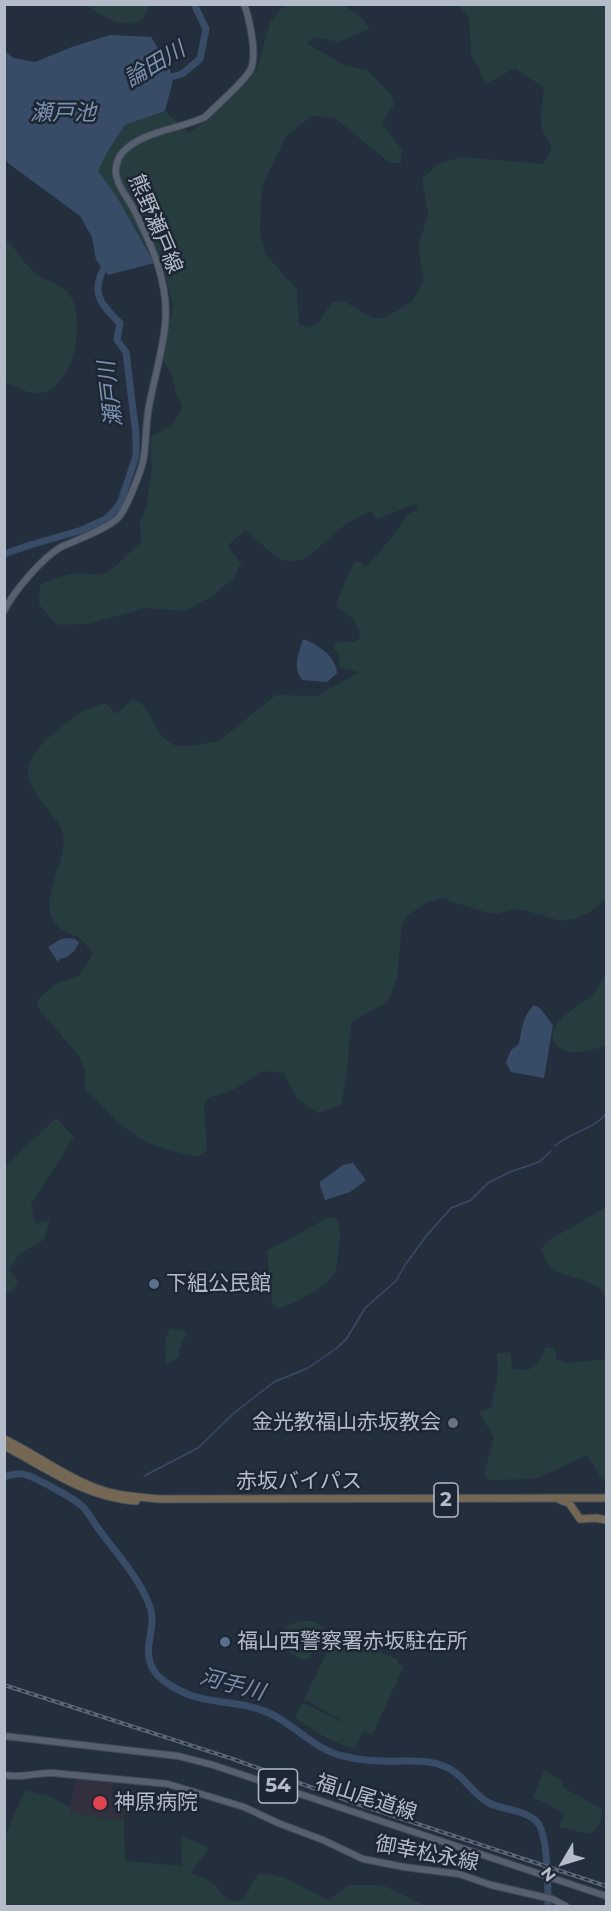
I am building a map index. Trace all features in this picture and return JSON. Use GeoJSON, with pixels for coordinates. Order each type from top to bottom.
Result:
{"type":"FeatureCollection","features":[{"type":"Feature","properties":{"kind":"highway","name":"赤坂バイパス"},"geometry":{"type":"LineString","coordinates":[[4,1439],[97,1489],[138,1497],[186,1500]]}},
{"type":"Feature","properties":{"kind":"highway","name":"赤坂バイパス"},"geometry":{"type":"LineString","coordinates":[[4,1446],[77,1486],[106,1497],[144,1502],[285,1499],[606,1499]]}},
{"type":"Feature","properties":{"kind":"highway","name":"赤坂バイパス"},"geometry":{"type":"LineString","coordinates":[[285,1499],[606,1499]]}},
{"type":"Feature","properties":{"kind":"highway"},"geometry":{"type":"LineString","coordinates":[[575,1515],[578,1504],[581,1502],[606,1499]]}},
{"type":"Feature","properties":{"kind":"highway"},"geometry":{"type":"LineString","coordinates":[[558,1500],[569,1503],[575,1515],[580,1519],[606,1520]]}},
{"type":"Feature","properties":{"kind":"main road","name":"熊野瀬戸線"},"geometry":{"type":"LineString","coordinates":[[4,611],[10,600],[53,553],[117,519],[136,482],[144,455],[145,430],[165,327],[165,290],[143,228],[117,182],[115,173],[122,154],[140,141],[170,128],[205,117],[250,71],[254,56],[248,13],[244,4]]}},
{"type":"Feature","properties":{"kind":"main road","name":"福山尾道線"},"geometry":{"type":"LineString","coordinates":[[4,1736],[178,1756],[213,1765],[606,1896]]}},
{"type":"Feature","properties":{"kind":"main road","name":"御幸松永線"},"geometry":{"type":"LineString","coordinates":[[4,1775],[24,1777],[42,1772],[168,1784],[244,1807],[363,1859],[459,1874],[491,1885],[548,1898],[566,1906]]}},
{"type":"Feature","properties":{"kind":"shaded area","name":"神原病院"},"geometry":{"type":"Polygon","coordinates":[[[76,1777],[113,1781],[112,1793],[130,1798],[124,1820],[69,1813],[76,1777]]]}},
{"type":"Feature","properties":{"kind":"green space"},"geometry":{"type":"Polygon","coordinates":[[[86,5],[150,5],[144,16],[130,24],[112,20],[86,5]]]}},
{"type":"Feature","properties":{"kind":"green space"},"geometry":{"type":"Polygon","coordinates":[[[284,5],[344,5],[363,19],[370,29],[338,42],[316,37],[306,43],[345,65],[368,71],[391,94],[394,105],[382,123],[402,150],[401,163],[390,163],[335,118],[312,116],[286,136],[262,187],[260,232],[266,255],[297,290],[299,324],[310,328],[319,322],[332,302],[343,301],[373,318],[385,318],[413,301],[424,280],[418,247],[428,214],[422,179],[438,164],[461,157],[543,164],[551,151],[541,122],[544,88],[515,68],[486,84],[471,53],[469,18],[458,5],[606,5],[606,899],[590,912],[577,918],[561,921],[514,909],[496,914],[488,913],[441,898],[426,903],[408,915],[402,924],[397,977],[390,997],[382,1005],[354,1020],[351,1025],[341,1106],[317,1113],[296,1097],[284,1073],[263,1071],[235,1089],[208,1098],[204,1105],[207,1150],[197,1157],[151,1144],[117,1120],[85,1088],[85,1071],[79,1056],[40,1010],[37,1001],[55,984],[79,976],[93,953],[81,939],[57,926],[50,912],[51,890],[64,844],[63,833],[58,822],[37,796],[30,783],[29,765],[38,749],[58,729],[88,708],[105,703],[117,714],[132,699],[140,702],[167,741],[176,746],[189,746],[219,741],[276,695],[317,696],[359,672],[340,667],[334,647],[337,642],[355,642],[360,638],[360,632],[353,619],[336,607],[339,596],[353,564],[358,561],[365,566],[368,565],[408,514],[416,511],[418,506],[416,504],[376,519],[372,511],[347,523],[305,559],[289,562],[278,558],[245,530],[228,545],[241,563],[234,578],[212,596],[186,611],[145,608],[88,624],[59,625],[39,604],[40,585],[70,574],[98,575],[104,573],[118,564],[141,542],[140,523],[146,506],[152,470],[150,438],[174,422],[182,405],[176,395],[171,372],[160,358],[173,306],[164,270],[154,263],[117,197],[97,171],[125,125],[165,111],[189,133],[198,127],[250,79],[257,69],[270,22],[284,5]]]}},
{"type":"Feature","properties":{"kind":"green space"},"geometry":{"type":"Polygon","coordinates":[[[4,239],[35,273],[65,290],[76,310],[74,354],[68,369],[61,381],[51,389],[39,393],[26,391],[5,382],[4,239]]]}},
{"type":"Feature","properties":{"kind":"green space"},"geometry":{"type":"Polygon","coordinates":[[[606,974],[606,1046],[581,1052],[562,1049],[553,1038],[553,1030],[564,1016],[593,994],[606,974]]]}},
{"type":"Feature","properties":{"kind":"green space"},"geometry":{"type":"Polygon","coordinates":[[[56,1118],[74,1137],[31,1204],[35,1224],[50,1220],[44,1240],[20,1253],[9,1270],[18,1282],[11,1292],[5,1293],[5,1167],[56,1118]]]}},
{"type":"Feature","properties":{"kind":"green space"},"geometry":{"type":"Polygon","coordinates":[[[606,1207],[606,1299],[598,1287],[565,1275],[551,1266],[541,1249],[548,1241],[606,1207]]]}},
{"type":"Feature","properties":{"kind":"green space"},"geometry":{"type":"Polygon","coordinates":[[[329,1217],[335,1218],[340,1231],[337,1263],[333,1275],[311,1293],[278,1308],[272,1303],[267,1251],[329,1217]]]}},
{"type":"Feature","properties":{"kind":"green space"},"geometry":{"type":"Polygon","coordinates":[[[170,1328],[185,1332],[186,1335],[179,1349],[180,1357],[166,1365],[165,1341],[170,1328]]]}},
{"type":"Feature","properties":{"kind":"green space"},"geometry":{"type":"Polygon","coordinates":[[[546,1348],[555,1348],[556,1359],[568,1363],[606,1359],[606,1480],[600,1476],[587,1455],[536,1479],[487,1480],[484,1473],[494,1438],[479,1412],[491,1407],[498,1375],[497,1354],[511,1352],[512,1369],[526,1370],[537,1364],[546,1348]]]}},
{"type":"Feature","properties":{"kind":"green space"},"geometry":{"type":"Polygon","coordinates":[[[303,1621],[312,1621],[326,1628],[309,1658],[303,1660],[275,1644],[285,1628],[303,1621]]]}},
{"type":"Feature","properties":{"kind":"green space"},"geometry":{"type":"Polygon","coordinates":[[[339,1635],[398,1660],[397,1663],[404,1666],[372,1735],[363,1731],[354,1749],[328,1739],[295,1718],[303,1703],[354,1727],[304,1699],[334,1638],[339,1635]]]}},
{"type":"Feature","properties":{"kind":"green space"},"geometry":{"type":"Polygon","coordinates":[[[544,1771],[564,1781],[562,1787],[602,1809],[599,1823],[590,1834],[559,1827],[565,1814],[533,1797],[544,1771]]]}},
{"type":"Feature","properties":{"kind":"green space"},"geometry":{"type":"Polygon","coordinates":[[[25,1790],[48,1796],[71,1807],[70,1813],[124,1820],[125,1861],[182,1866],[181,1835],[209,1848],[191,1873],[212,1882],[226,1898],[232,1901],[243,1900],[258,1874],[268,1874],[286,1879],[329,1900],[348,1885],[382,1885],[426,1906],[5,1906],[5,1836],[25,1790]]]}},
{"type":"Feature","properties":{"kind":"water","name":"瀬戸池"},"geometry":{"type":"Polygon","coordinates":[[[110,35],[151,37],[167,62],[173,80],[165,111],[125,125],[98,171],[117,197],[154,263],[108,275],[96,260],[92,237],[80,216],[4,158],[4,50],[13,58],[35,62],[110,35]]]}},
{"type":"Feature","properties":{"kind":"water"},"geometry":{"type":"Polygon","coordinates":[[[303,639],[320,647],[333,661],[337,673],[327,682],[302,680],[299,675],[297,660],[303,639]]]}},
{"type":"Feature","properties":{"kind":"water"},"geometry":{"type":"Polygon","coordinates":[[[70,938],[79,943],[74,951],[58,962],[48,947],[61,939],[70,938]]]}},
{"type":"Feature","properties":{"kind":"water"},"geometry":{"type":"Polygon","coordinates":[[[534,1005],[540,1008],[553,1025],[544,1078],[511,1072],[506,1062],[511,1050],[519,1044],[525,1019],[534,1005]]]}},
{"type":"Feature","properties":{"kind":"water"},"geometry":{"type":"Polygon","coordinates":[[[353,1163],[366,1180],[350,1192],[325,1200],[320,1182],[343,1165],[353,1163]]]}},
{"type":"Feature","properties":{"kind":"waterway","name":"論田川"},"geometry":{"type":"LineString","coordinates":[[164,79],[182,74],[200,59],[206,29],[194,4]]}},
{"type":"Feature","properties":{"kind":"waterway","name":"瀬戸川"},"geometry":{"type":"LineString","coordinates":[[4,554],[82,530],[106,519],[121,501],[136,456],[136,435],[126,352],[117,340],[120,323],[106,309],[99,296],[99,281],[107,262]]}},
{"type":"Feature","properties":{"kind":"waterway"},"geometry":{"type":"LineString","coordinates":[[555,1146],[567,1137],[595,1124],[606,1114]]}},
{"type":"Feature","properties":{"kind":"waterway"},"geometry":{"type":"LineString","coordinates":[[144,1476],[198,1448],[234,1413],[274,1382],[308,1368],[337,1348],[347,1338],[365,1308],[396,1281],[427,1235],[451,1208],[471,1200],[488,1183],[539,1162],[551,1151]]}},
{"type":"Feature","properties":{"kind":"waterway","name":"河手川"},"geometry":{"type":"LineString","coordinates":[[4,1477],[13,1474],[27,1475],[70,1498],[87,1512],[146,1597],[152,1614],[149,1658],[153,1670],[163,1681],[176,1689],[202,1699],[247,1706],[269,1713],[333,1753],[368,1760],[431,1762],[452,1770],[479,1796],[491,1804],[527,1815],[537,1822],[541,1828],[545,1849],[548,1906]]}},
{"type":"Feature","properties":{"kind":"railway"},"geometry":{"type":"LineString","coordinates":[[4,1685],[233,1759],[360,1805],[606,1886]]}},
{"type":"Feature","properties":{"kind":"place","name":"下組公民館"},"geometry":{"type":"Point","coordinates":[154,1284]}},
{"type":"Feature","properties":{"kind":"place","name":"金光教福山赤坂教会"},"geometry":{"type":"Point","coordinates":[453,1423]}},
{"type":"Feature","properties":{"kind":"place","name":"福山西警察署赤坂駐在所"},"geometry":{"type":"Point","coordinates":[225,1642]}},
{"type":"Feature","properties":{"kind":"place","name":"神原病院"},"geometry":{"type":"Point","coordinates":[100,1803]}}]}
